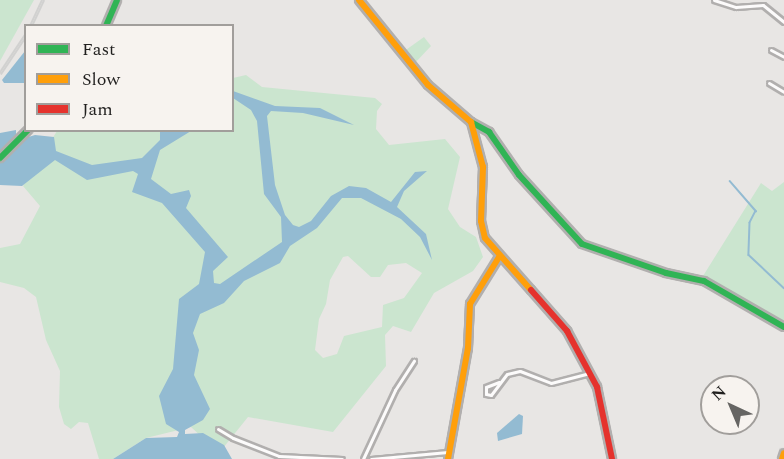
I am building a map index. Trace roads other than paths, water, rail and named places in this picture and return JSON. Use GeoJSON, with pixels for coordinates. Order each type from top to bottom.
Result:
{"type":"FeatureCollection","features":[{"type":"Feature","properties":{"kind":"street"},"geometry":{"type":"LineString","coordinates":[[107,24],[117,0]]}},
{"type":"Feature","properties":{"kind":"street"},"geometry":{"type":"LineString","coordinates":[[358,0],[387,40],[428,85],[471,122],[492,135],[519,175],[582,244],[666,273],[704,281],[784,327]]}},
{"type":"Feature","properties":{"kind":"street"},"geometry":{"type":"LineString","coordinates":[[714,0],[736,7],[763,5],[784,22]]}},
{"type":"Feature","properties":{"kind":"street"},"geometry":{"type":"LineString","coordinates":[[763,5],[766,0]]}},
{"type":"Feature","properties":{"kind":"street"},"geometry":{"type":"LineString","coordinates":[[771,50],[784,57]]}},
{"type":"Feature","properties":{"kind":"street"},"geometry":{"type":"LineString","coordinates":[[769,83],[784,92]]}},
{"type":"Feature","properties":{"kind":"street"},"geometry":{"type":"LineString","coordinates":[[471,122],[483,167],[482,228],[499,257],[557,317],[590,373],[601,399],[612,459]]}},
{"type":"Feature","properties":{"kind":"street"},"geometry":{"type":"LineString","coordinates":[[0,158],[26,132]]}},
{"type":"Feature","properties":{"kind":"street"},"geometry":{"type":"LineString","coordinates":[[371,459],[448,456],[468,348],[470,304],[499,257]]}},
{"type":"Feature","properties":{"kind":"street"},"geometry":{"type":"LineString","coordinates":[[363,459],[395,390],[414,361]]}},
{"type":"Feature","properties":{"kind":"street"},"geometry":{"type":"LineString","coordinates":[[499,382],[486,387],[486,394],[491,395],[507,374],[520,371],[551,383],[590,373]]}},
{"type":"Feature","properties":{"kind":"street"},"geometry":{"type":"LineString","coordinates":[[218,429],[279,456],[342,459]]}},
{"type":"Feature","properties":{"kind":"street"},"geometry":{"type":"LineString","coordinates":[[782,459],[784,453]]}},
{"type":"Feature","properties":{"kind":"water"},"geometry":{"type":"Polygon","coordinates":[[[24,52],[24,83],[4,83],[2,80],[24,52]]]}},
{"type":"Feature","properties":{"kind":"water"},"geometry":{"type":"Polygon","coordinates":[[[234,91],[275,106],[320,108],[354,125],[303,113],[271,111],[267,116],[275,185],[285,215],[293,225],[299,227],[311,221],[331,196],[349,186],[366,188],[391,202],[415,172],[427,171],[404,191],[397,207],[426,234],[432,260],[420,237],[401,219],[361,198],[342,198],[317,228],[290,246],[280,263],[244,281],[224,303],[200,314],[193,333],[199,350],[194,375],[210,409],[203,420],[185,430],[185,434],[203,433],[224,445],[232,459],[113,459],[146,438],[177,437],[179,432],[166,424],[159,396],[173,369],[179,299],[199,284],[205,252],[162,203],[132,192],[138,174],[133,171],[87,180],[55,160],[22,186],[0,185],[0,163],[25,138],[35,135],[54,137],[56,151],[92,165],[142,158],[160,140],[160,132],[189,132],[160,150],[151,179],[171,194],[189,190],[191,196],[186,208],[228,257],[213,271],[214,283],[220,284],[282,242],[281,217],[264,194],[257,121],[251,110],[234,99],[234,91]]]}},
{"type":"Feature","properties":{"kind":"water"},"geometry":{"type":"Polygon","coordinates":[[[16,130],[16,135],[0,154],[0,133],[16,130]]]}},
{"type":"Feature","properties":{"kind":"water"},"geometry":{"type":"Polygon","coordinates":[[[519,414],[523,416],[522,434],[498,441],[497,433],[519,414]]]}},
{"type":"Feature","properties":{"kind":"waterway"},"geometry":{"type":"LineString","coordinates":[[730,181],[756,211],[750,223],[749,255],[784,288]]}},
{"type":"Feature","properties":{"kind":"railway"},"geometry":{"type":"LineString","coordinates":[[32,24],[43,0]]}},
{"type":"Feature","properties":{"kind":"railway"},"geometry":{"type":"LineString","coordinates":[[0,74],[24,38]]}}]}
